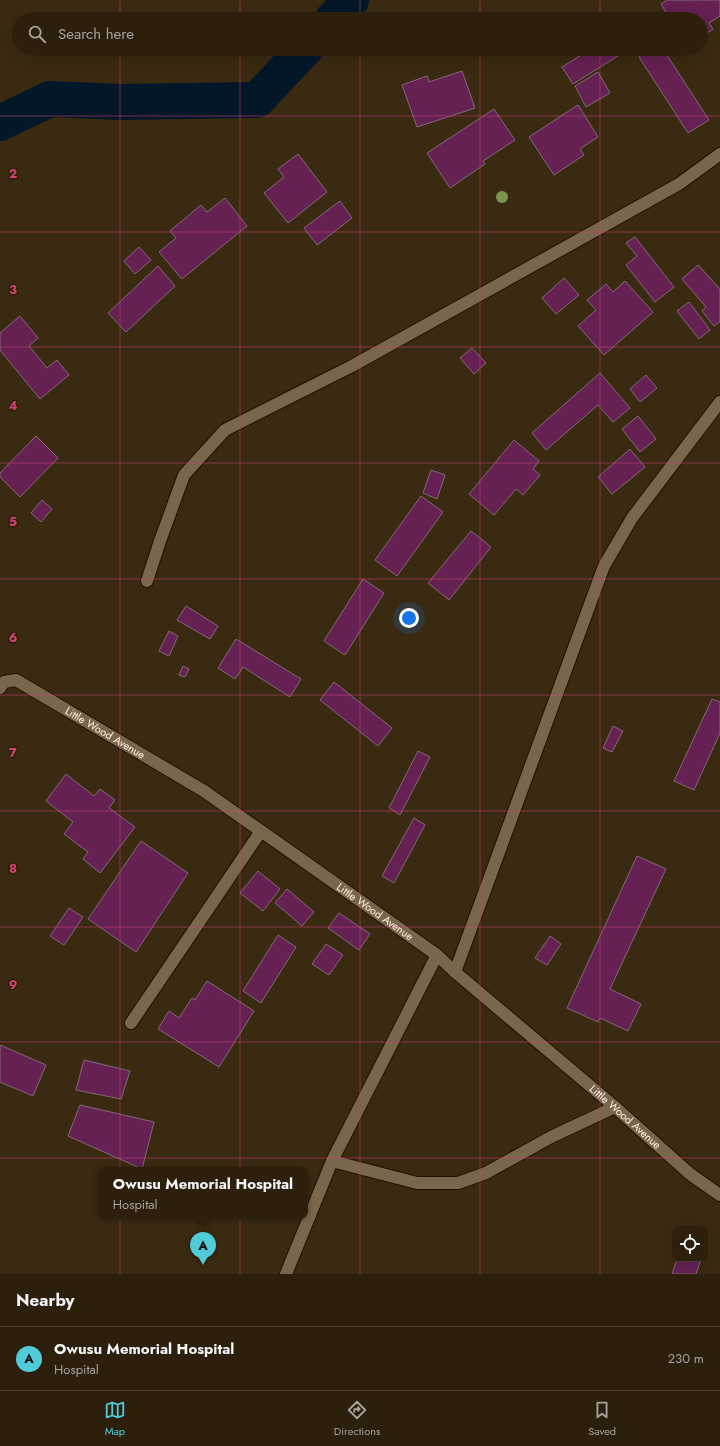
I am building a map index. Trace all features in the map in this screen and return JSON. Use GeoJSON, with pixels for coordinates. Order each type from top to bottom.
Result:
{"type":"FeatureCollection","features":[{"type":"Feature","properties":{"kind":"street"},"geometry":{"type":"LineString","coordinates":[[147,581],[184,475],[225,430],[352,366],[672,188],[720,154]]}},
{"type":"Feature","properties":{"kind":"street"},"geometry":{"type":"LineString","coordinates":[[455,972],[604,566],[632,518],[720,402]]}},
{"type":"Feature","properties":{"kind":"street","name":"Little Wood Avenue"},"geometry":{"type":"LineString","coordinates":[[0,688],[4,682],[16,680],[204,791],[261,831],[437,955],[455,972],[616,1107],[690,1174],[720,1195]]}},
{"type":"Feature","properties":{"kind":"street"},"geometry":{"type":"LineString","coordinates":[[131,1024],[261,831]]}},
{"type":"Feature","properties":{"kind":"street"},"geometry":{"type":"LineString","coordinates":[[286,1274],[332,1161],[437,955]]}},
{"type":"Feature","properties":{"kind":"street"},"geometry":{"type":"LineString","coordinates":[[332,1161],[417,1182],[458,1183],[486,1173],[551,1137],[616,1107]]}},
{"type":"Feature","properties":{"kind":"building"},"geometry":{"type":"Polygon","coordinates":[[[667,0],[720,0],[720,16],[709,23],[713,29],[708,32],[708,12],[666,12],[661,4],[667,0]]]}},
{"type":"Feature","properties":{"kind":"building"},"geometry":{"type":"Polygon","coordinates":[[[580,56],[618,56],[573,84],[562,67],[580,56]]]}},
{"type":"Feature","properties":{"kind":"building"},"geometry":{"type":"Polygon","coordinates":[[[668,56],[709,120],[688,133],[639,57],[668,56]]]}},
{"type":"Feature","properties":{"kind":"building"},"geometry":{"type":"Polygon","coordinates":[[[462,71],[475,108],[417,127],[402,85],[427,76],[429,82],[462,71]]]}},
{"type":"Feature","properties":{"kind":"building"},"geometry":{"type":"Polygon","coordinates":[[[598,72],[610,93],[586,107],[575,86],[598,72]]]}},
{"type":"Feature","properties":{"kind":"building"},"geometry":{"type":"Polygon","coordinates":[[[578,105],[598,137],[580,149],[584,155],[554,175],[529,137],[578,105]]]}},
{"type":"Feature","properties":{"kind":"building"},"geometry":{"type":"Polygon","coordinates":[[[494,109],[515,140],[483,161],[485,164],[450,188],[427,153],[494,109]]]}},
{"type":"Feature","properties":{"kind":"building"},"geometry":{"type":"Polygon","coordinates":[[[298,154],[327,192],[288,223],[264,193],[284,177],[278,169],[298,154]]]}},
{"type":"Feature","properties":{"kind":"building"},"geometry":{"type":"Polygon","coordinates":[[[225,198],[247,226],[182,279],[159,252],[176,238],[170,231],[201,205],[207,212],[225,198]]]}},
{"type":"Feature","properties":{"kind":"building"},"geometry":{"type":"Polygon","coordinates":[[[340,201],[352,218],[317,245],[304,228],[340,201]]]}},
{"type":"Feature","properties":{"kind":"building"},"geometry":{"type":"Polygon","coordinates":[[[635,237],[674,287],[655,302],[626,265],[637,256],[626,243],[635,237]]]}},
{"type":"Feature","properties":{"kind":"building"},"geometry":{"type":"Polygon","coordinates":[[[139,247],[151,260],[135,274],[124,261],[139,247]]]}},
{"type":"Feature","properties":{"kind":"building"},"geometry":{"type":"Polygon","coordinates":[[[698,265],[720,289],[720,322],[714,326],[702,311],[706,307],[682,279],[698,265]]]}},
{"type":"Feature","properties":{"kind":"building"},"geometry":{"type":"Polygon","coordinates":[[[158,266],[175,286],[126,332],[108,313],[158,266]]]}},
{"type":"Feature","properties":{"kind":"building"},"geometry":{"type":"Polygon","coordinates":[[[564,278],[579,295],[556,314],[542,298],[564,278]]]}},
{"type":"Feature","properties":{"kind":"building"},"geometry":{"type":"Polygon","coordinates":[[[625,281],[653,312],[604,355],[578,326],[596,310],[587,300],[606,284],[613,292],[625,281]]]}},
{"type":"Feature","properties":{"kind":"building"},"geometry":{"type":"Polygon","coordinates":[[[689,302],[710,330],[699,339],[677,311],[689,302]]]}},
{"type":"Feature","properties":{"kind":"building"},"geometry":{"type":"Polygon","coordinates":[[[20,316],[38,338],[29,346],[47,368],[57,360],[69,375],[40,399],[0,350],[0,333],[20,316]]]}},
{"type":"Feature","properties":{"kind":"building"},"geometry":{"type":"Polygon","coordinates":[[[472,348],[486,363],[474,374],[460,358],[472,348]]]}},
{"type":"Feature","properties":{"kind":"building"},"geometry":{"type":"Polygon","coordinates":[[[600,373],[630,408],[613,422],[598,405],[546,450],[532,433],[600,373]]]}},
{"type":"Feature","properties":{"kind":"building"},"geometry":{"type":"Polygon","coordinates":[[[646,375],[657,388],[640,402],[630,389],[646,375]]]}},
{"type":"Feature","properties":{"kind":"building"},"geometry":{"type":"Polygon","coordinates":[[[638,416],[656,439],[640,452],[622,429],[638,416]]]}},
{"type":"Feature","properties":{"kind":"building"},"geometry":{"type":"Polygon","coordinates":[[[36,436],[58,458],[20,497],[0,477],[0,473],[36,436]]]}},
{"type":"Feature","properties":{"kind":"building"},"geometry":{"type":"Polygon","coordinates":[[[514,440],[539,461],[533,469],[540,475],[523,495],[516,489],[494,515],[469,494],[514,440]]]}},
{"type":"Feature","properties":{"kind":"building"},"geometry":{"type":"Polygon","coordinates":[[[630,449],[645,467],[612,494],[598,477],[630,449]]]}},
{"type":"Feature","properties":{"kind":"building"},"geometry":{"type":"Polygon","coordinates":[[[431,470],[445,475],[437,499],[423,493],[431,470]]]}},
{"type":"Feature","properties":{"kind":"building"},"geometry":{"type":"Polygon","coordinates":[[[421,496],[443,512],[397,576],[375,560],[421,496]]]}},
{"type":"Feature","properties":{"kind":"building"},"geometry":{"type":"Polygon","coordinates":[[[42,500],[52,509],[41,522],[31,513],[42,500]]]}},
{"type":"Feature","properties":{"kind":"building"},"geometry":{"type":"Polygon","coordinates":[[[471,531],[491,547],[449,600],[428,583],[471,531]]]}},
{"type":"Feature","properties":{"kind":"building"},"geometry":{"type":"Polygon","coordinates":[[[363,579],[384,593],[345,655],[324,641],[363,579]]]}},
{"type":"Feature","properties":{"kind":"building"},"geometry":{"type":"Polygon","coordinates":[[[186,606],[218,626],[210,639],[177,620],[186,606]]]}},
{"type":"Feature","properties":{"kind":"building"},"geometry":{"type":"Polygon","coordinates":[[[169,631],[178,636],[169,656],[159,651],[169,631]]]}},
{"type":"Feature","properties":{"kind":"building"},"geometry":{"type":"Polygon","coordinates":[[[236,639],[301,679],[290,697],[243,667],[235,679],[218,668],[236,639]]]}},
{"type":"Feature","properties":{"kind":"building"},"geometry":{"type":"Polygon","coordinates":[[[183,666],[189,669],[185,677],[179,675],[183,666]]]}},
{"type":"Feature","properties":{"kind":"building"},"geometry":{"type":"Polygon","coordinates":[[[334,682],[392,728],[378,746],[320,700],[334,682]]]}},
{"type":"Feature","properties":{"kind":"building"},"geometry":{"type":"Polygon","coordinates":[[[712,699],[720,702],[720,733],[694,790],[674,781],[712,699]]]}},
{"type":"Feature","properties":{"kind":"building"},"geometry":{"type":"Polygon","coordinates":[[[613,726],[623,731],[612,752],[603,748],[613,726]]]}},
{"type":"Feature","properties":{"kind":"building"},"geometry":{"type":"Polygon","coordinates":[[[418,751],[430,757],[400,815],[389,808],[418,751]]]}},
{"type":"Feature","properties":{"kind":"building"},"geometry":{"type":"Polygon","coordinates":[[[66,774],[94,796],[100,789],[115,800],[109,808],[135,827],[100,873],[83,859],[88,852],[64,834],[73,822],[46,801],[66,774]]]}},
{"type":"Feature","properties":{"kind":"building"},"geometry":{"type":"Polygon","coordinates":[[[414,818],[425,825],[394,883],[382,876],[414,818]]]}},
{"type":"Feature","properties":{"kind":"building"},"geometry":{"type":"Polygon","coordinates":[[[141,841],[188,873],[136,952],[88,919],[141,841]]]}},
{"type":"Feature","properties":{"kind":"building"},"geometry":{"type":"Polygon","coordinates":[[[637,856],[666,869],[610,989],[641,1004],[628,1031],[600,1018],[598,1022],[567,1008],[637,856]]]}},
{"type":"Feature","properties":{"kind":"building"},"geometry":{"type":"Polygon","coordinates":[[[258,871],[280,889],[263,911],[240,893],[258,871]]]}},
{"type":"Feature","properties":{"kind":"building"},"geometry":{"type":"Polygon","coordinates":[[[287,889],[314,912],[302,926],[275,903],[287,889]]]}},
{"type":"Feature","properties":{"kind":"building"},"geometry":{"type":"Polygon","coordinates":[[[69,908],[83,917],[64,945],[50,936],[69,908]]]}},
{"type":"Feature","properties":{"kind":"building"},"geometry":{"type":"Polygon","coordinates":[[[339,913],[370,934],[359,950],[328,928],[339,913]]]}},
{"type":"Feature","properties":{"kind":"building"},"geometry":{"type":"Polygon","coordinates":[[[278,935],[296,947],[261,1003],[243,991],[278,935]]]}},
{"type":"Feature","properties":{"kind":"building"},"geometry":{"type":"Polygon","coordinates":[[[550,936],[561,944],[547,965],[535,958],[550,936]]]}},
{"type":"Feature","properties":{"kind":"building"},"geometry":{"type":"Polygon","coordinates":[[[326,944],[343,955],[329,975],[312,964],[326,944]]]}},
{"type":"Feature","properties":{"kind":"building"},"geometry":{"type":"Polygon","coordinates":[[[207,981],[254,1011],[219,1067],[158,1029],[169,1011],[179,1018],[192,998],[195,1000],[207,981]]]}},
{"type":"Feature","properties":{"kind":"building"},"geometry":{"type":"Polygon","coordinates":[[[0,1045],[46,1065],[33,1096],[0,1082],[0,1045]]]}},
{"type":"Feature","properties":{"kind":"building"},"geometry":{"type":"Polygon","coordinates":[[[84,1060],[130,1071],[121,1099],[76,1090],[84,1060]]]}},
{"type":"Feature","properties":{"kind":"building"},"geometry":{"type":"Polygon","coordinates":[[[80,1105],[154,1122],[143,1167],[138,1167],[68,1136],[80,1105]]]}},
{"type":"Feature","properties":{"kind":"building"},"geometry":{"type":"Polygon","coordinates":[[[676,1262],[700,1262],[696,1274],[672,1274],[676,1262]]]}},
{"type":"Feature","properties":{"kind":"waterway"},"geometry":{"type":"LineString","coordinates":[[340,12],[351,0]]}},
{"type":"Feature","properties":{"kind":"waterway"},"geometry":{"type":"LineString","coordinates":[[0,123],[50,99],[120,102],[257,100],[298,56]]}},
{"type":"Feature","properties":{"kind":"place","name":"Owusu Memorial Hospital"},"geometry":{"type":"Point","coordinates":[203,1265]}}]}
